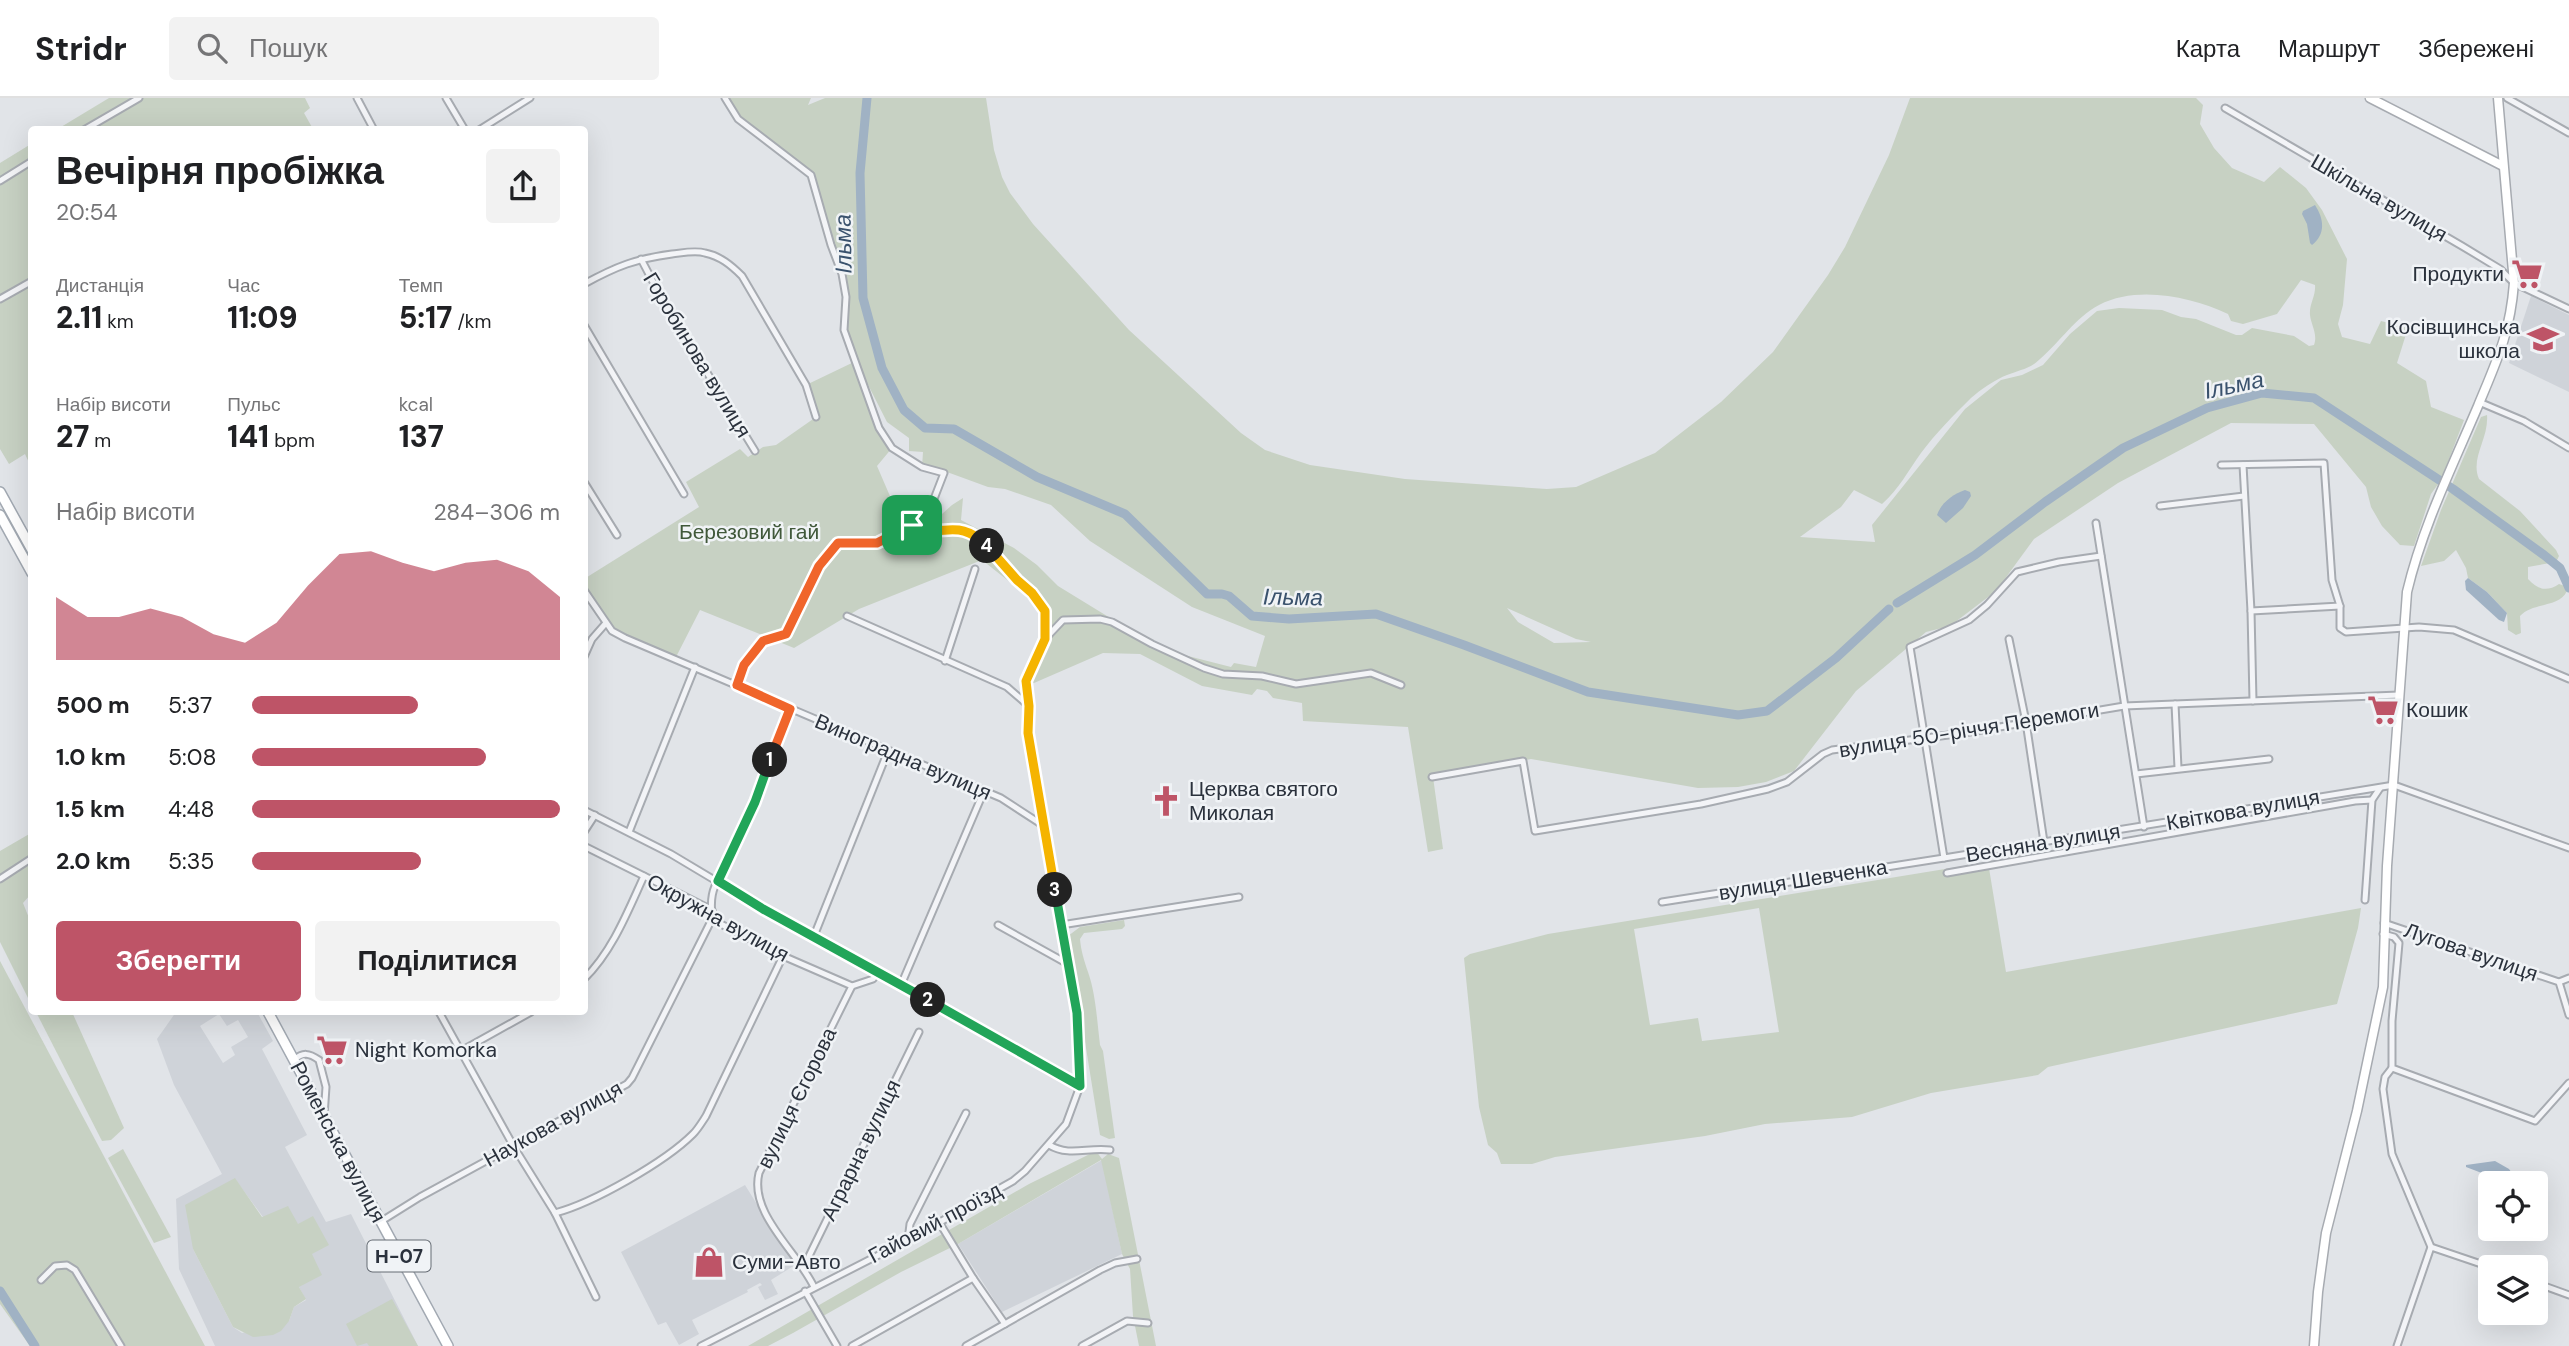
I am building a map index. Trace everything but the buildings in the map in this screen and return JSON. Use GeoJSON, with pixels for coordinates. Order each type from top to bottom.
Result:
{"type":"FeatureCollection","features":[{"type":"Feature","properties":{"kind":"main road"},"geometry":{"type":"LineString","coordinates":[[0,492],[28,543]]}},
{"type":"Feature","properties":{"kind":"main road"},"geometry":{"type":"LineString","coordinates":[[0,515],[28,566]]}},
{"type":"Feature","properties":{"kind":"main road","name":"Роменська вулиця"},"geometry":{"type":"LineString","coordinates":[[270,1015],[448,1346]]}},
{"type":"Feature","properties":{"kind":"street"},"geometry":{"type":"LineString","coordinates":[[91,126],[138,98]]}},
{"type":"Feature","properties":{"kind":"street"},"geometry":{"type":"LineString","coordinates":[[357,98],[372,126]]}},
{"type":"Feature","properties":{"kind":"street"},"geometry":{"type":"LineString","coordinates":[[446,98],[463,126]]}},
{"type":"Feature","properties":{"kind":"street"},"geometry":{"type":"LineString","coordinates":[[484,126],[530,98]]}},
{"type":"Feature","properties":{"kind":"street"},"geometry":{"type":"LineString","coordinates":[[725,98],[738,119],[811,175],[842,274],[846,297],[844,330],[879,428],[892,447],[922,467],[944,473],[932,504],[912,525],[877,543],[838,543],[819,566],[786,634],[763,641],[744,665],[737,685]]}},
{"type":"Feature","properties":{"kind":"street"},"geometry":{"type":"LineString","coordinates":[[2370,98],[2504,166]]}},
{"type":"Feature","properties":{"kind":"street"},"geometry":{"type":"LineString","coordinates":[[2314,1346],[2326,1233],[2357,1111],[2383,987],[2383,934],[2406,599],[2412,570],[2500,356],[2507,332],[2514,283],[2498,98]]}},
{"type":"Feature","properties":{"kind":"street"},"geometry":{"type":"LineString","coordinates":[[2507,98],[2569,133]]}},
{"type":"Feature","properties":{"kind":"street","name":"Шкільна вулиця"},"geometry":{"type":"LineString","coordinates":[[2225,108],[2500,269],[2514,283],[2569,309]]}},
{"type":"Feature","properties":{"kind":"street"},"geometry":{"type":"LineString","coordinates":[[0,181],[28,164]]}},
{"type":"Feature","properties":{"kind":"street","name":"Горобинова вулиця"},"geometry":{"type":"LineString","coordinates":[[588,282],[619,265],[640,258],[704,252],[727,262],[741,275],[806,385],[816,417]]}},
{"type":"Feature","properties":{"kind":"street","name":"Горобинова вулиця"},"geometry":{"type":"LineString","coordinates":[[640,258],[755,452]]}},
{"type":"Feature","properties":{"kind":"street"},"geometry":{"type":"LineString","coordinates":[[0,299],[28,283]]}},
{"type":"Feature","properties":{"kind":"street"},"geometry":{"type":"LineString","coordinates":[[588,332],[684,494]]}},
{"type":"Feature","properties":{"kind":"street"},"geometry":{"type":"LineString","coordinates":[[2479,402],[2524,421],[2569,448]]}},
{"type":"Feature","properties":{"kind":"street"},"geometry":{"type":"LineString","coordinates":[[2221,465],[2324,463],[2332,580],[2340,606],[2340,628],[2346,632],[2441,627],[2454,630],[2569,679]]}},
{"type":"Feature","properties":{"kind":"street"},"geometry":{"type":"LineString","coordinates":[[2243,464],[2253,701]]}},
{"type":"Feature","properties":{"kind":"street"},"geometry":{"type":"LineString","coordinates":[[588,488],[617,535]]}},
{"type":"Feature","properties":{"kind":"street"},"geometry":{"type":"LineString","coordinates":[[2160,506],[2244,496]]}},
{"type":"Feature","properties":{"kind":"street","name":"Квіткова вулиця"},"geometry":{"type":"LineString","coordinates":[[2096,523],[2144,827],[2296,799],[2394,785]]}},
{"type":"Feature","properties":{"kind":"street"},"geometry":{"type":"LineString","coordinates":[[912,525],[929,532],[954,528],[965,530],[980,539],[1032,593],[1045,611],[1045,639]]}},
{"type":"Feature","properties":{"kind":"street","name":"Весняна вулиця"},"geometry":{"type":"LineString","coordinates":[[2101,556],[2088,556],[2017,572],[1987,605],[1969,620],[1910,648],[1944,858],[2144,827]]}},
{"type":"Feature","properties":{"kind":"street"},"geometry":{"type":"LineString","coordinates":[[945,661],[975,569]]}},
{"type":"Feature","properties":{"kind":"street","name":"Виноградна вулиця"},"geometry":{"type":"LineString","coordinates":[[588,596],[612,631],[625,638],[984,791],[1021,809],[1044,826]]}},
{"type":"Feature","properties":{"kind":"street"},"geometry":{"type":"LineString","coordinates":[[2251,611],[2340,606]]}},
{"type":"Feature","properties":{"kind":"street"},"geometry":{"type":"LineString","coordinates":[[846,616],[1007,687],[1029,706]]}},
{"type":"Feature","properties":{"kind":"street"},"geometry":{"type":"LineString","coordinates":[[1080,1086],[1079,1033],[1028,733],[1026,681],[1045,639],[1063,620],[1100,619],[1112,622],[1204,668],[1223,674],[1262,676],[1296,684],[1371,673],[1401,685]]}},
{"type":"Feature","properties":{"kind":"street"},"geometry":{"type":"LineString","coordinates":[[588,648],[606,623]]}},
{"type":"Feature","properties":{"kind":"street"},"geometry":{"type":"LineString","coordinates":[[2009,639],[2026,722],[2044,842]]}},
{"type":"Feature","properties":{"kind":"street"},"geometry":{"type":"LineString","coordinates":[[629,832],[695,667]]}},
{"type":"Feature","properties":{"kind":"street","name":"вулиця 50-річчя Перемоги"},"geometry":{"type":"LineString","coordinates":[[1432,777],[1523,761],[1535,831],[1701,804],[1768,789],[1787,782],[1832,750],[1926,738],[2124,706],[2399,695]]}},
{"type":"Feature","properties":{"kind":"street"},"geometry":{"type":"LineString","coordinates":[[2175,704],[2178,768]]}},
{"type":"Feature","properties":{"kind":"street","name":"Наукова вулиця"},"geometry":{"type":"LineString","coordinates":[[380,1222],[419,1197],[619,1089],[632,1078],[709,923],[712,910],[710,899],[755,802],[790,709]]}},
{"type":"Feature","properties":{"kind":"street"},"geometry":{"type":"LineString","coordinates":[[814,936],[888,751]]}},
{"type":"Feature","properties":{"kind":"street"},"geometry":{"type":"LineString","coordinates":[[2136,774],[2269,759]]}},
{"type":"Feature","properties":{"kind":"street"},"geometry":{"type":"LineString","coordinates":[[2394,785],[2569,848]]}},
{"type":"Feature","properties":{"kind":"street"},"geometry":{"type":"LineString","coordinates":[[2365,900],[2372,800],[2380,788]]}},
{"type":"Feature","properties":{"kind":"street"},"geometry":{"type":"LineString","coordinates":[[901,985],[984,791]]}},
{"type":"Feature","properties":{"kind":"street"},"geometry":{"type":"LineString","coordinates":[[1947,873],[2372,800]]}},
{"type":"Feature","properties":{"kind":"street"},"geometry":{"type":"LineString","coordinates":[[588,812],[671,853],[717,884],[1080,1086]]}},
{"type":"Feature","properties":{"kind":"street"},"geometry":{"type":"LineString","coordinates":[[588,826],[595,816]]}},
{"type":"Feature","properties":{"kind":"street","name":"Окружна вулиця"},"geometry":{"type":"LineString","coordinates":[[588,848],[712,910],[715,921],[783,956],[852,986]]}},
{"type":"Feature","properties":{"kind":"street","name":"вулиця Шевченка"},"geometry":{"type":"LineString","coordinates":[[1662,902],[1944,858]]}},
{"type":"Feature","properties":{"kind":"street"},"geometry":{"type":"LineString","coordinates":[[0,878],[28,860]]}},
{"type":"Feature","properties":{"kind":"street"},"geometry":{"type":"LineString","coordinates":[[588,975],[614,937],[644,876]]}},
{"type":"Feature","properties":{"kind":"street"},"geometry":{"type":"LineString","coordinates":[[1061,925],[1239,897]]}},
{"type":"Feature","properties":{"kind":"street","name":"Лугова вулиця"},"geometry":{"type":"LineString","coordinates":[[2384,923],[2559,982],[2569,978]]}},
{"type":"Feature","properties":{"kind":"street"},"geometry":{"type":"LineString","coordinates":[[998,925],[1068,964]]}},
{"type":"Feature","properties":{"kind":"street"},"geometry":{"type":"LineString","coordinates":[[2383,934],[2394,937],[2399,943],[2392,1021],[2392,1068],[2385,1077],[2383,1089],[2392,1154],[2431,1247],[2398,1346]]}},
{"type":"Feature","properties":{"kind":"street"},"geometry":{"type":"LineString","coordinates":[[555,1213],[582,1203],[620,1183],[663,1158],[695,1133],[706,1116],[783,956]]}},
{"type":"Feature","properties":{"kind":"street"},"geometry":{"type":"LineString","coordinates":[[852,986],[873,979],[878,972]]}},
{"type":"Feature","properties":{"kind":"street","name":"Лугова вулиця"},"geometry":{"type":"LineString","coordinates":[[2559,982],[2569,1015]]}},
{"type":"Feature","properties":{"kind":"street","name":"вулиця Єгорова"},"geometry":{"type":"LineString","coordinates":[[806,1270],[783,1241],[758,1199],[756,1186],[759,1173],[852,986]]}},
{"type":"Feature","properties":{"kind":"street"},"geometry":{"type":"LineString","coordinates":[[441,1015],[514,1147],[555,1213],[596,1297]]}},
{"type":"Feature","properties":{"kind":"street"},"geometry":{"type":"LineString","coordinates":[[461,1051],[526,1015]]}},
{"type":"Feature","properties":{"kind":"street","name":"Аграрна вулиця"},"geometry":{"type":"LineString","coordinates":[[806,1270],[808,1256],[919,1032]]}},
{"type":"Feature","properties":{"kind":"street"},"geometry":{"type":"LineString","coordinates":[[294,1060],[301,1054],[307,1054],[319,1060],[326,1087],[324,1116]]}},
{"type":"Feature","properties":{"kind":"street"},"geometry":{"type":"LineString","coordinates":[[2392,1068],[2535,1121],[2569,1083]]}},
{"type":"Feature","properties":{"kind":"street","name":"Гайовий проїзд"},"geometry":{"type":"LineString","coordinates":[[701,1346],[908,1240],[1013,1181],[1066,1124],[1080,1086]]}},
{"type":"Feature","properties":{"kind":"street"},"geometry":{"type":"LineString","coordinates":[[908,1240],[910,1224],[966,1113]]}},
{"type":"Feature","properties":{"kind":"street"},"geometry":{"type":"LineString","coordinates":[[1049,1145],[1061,1152],[1094,1148],[1110,1150]]}},
{"type":"Feature","properties":{"kind":"street"},"geometry":{"type":"LineString","coordinates":[[939,1222],[1005,1324]]}},
{"type":"Feature","properties":{"kind":"street"},"geometry":{"type":"LineString","coordinates":[[2431,1247],[2478,1264]]}},
{"type":"Feature","properties":{"kind":"street"},"geometry":{"type":"LineString","coordinates":[[966,1346],[1100,1270],[1115,1263],[1137,1259]]}},
{"type":"Feature","properties":{"kind":"street"},"geometry":{"type":"LineString","coordinates":[[41,1280],[55,1266],[66,1265],[75,1270],[121,1346]]}},
{"type":"Feature","properties":{"kind":"street"},"geometry":{"type":"LineString","coordinates":[[806,1270],[814,1287]]}},
{"type":"Feature","properties":{"kind":"street"},"geometry":{"type":"LineString","coordinates":[[852,1346],[973,1278]]}},
{"type":"Feature","properties":{"kind":"street"},"geometry":{"type":"LineString","coordinates":[[2548,1287],[2569,1295]]}},
{"type":"Feature","properties":{"kind":"street"},"geometry":{"type":"LineString","coordinates":[[805,1292],[837,1346]]}},
{"type":"Feature","properties":{"kind":"street"},"geometry":{"type":"LineString","coordinates":[[1082,1346],[1127,1321],[1149,1323]]}},
{"type":"Feature","properties":{"kind":"shaded area","name":"Косівщинська школа"},"geometry":{"type":"Polygon","coordinates":[[[2531,296],[2569,315],[2569,392],[2509,363],[2531,296]]]}},
{"type":"Feature","properties":{"kind":"shaded area"},"geometry":{"type":"Polygon","coordinates":[[[174,1015],[217,1015],[200,1026],[223,1063],[235,1055],[231,1047],[248,1037],[238,1020],[227,1026],[220,1015],[259,1015],[273,1041],[262,1049],[307,1135],[285,1147],[326,1222],[351,1214],[418,1346],[215,1346],[179,1269],[176,1199],[222,1174],[174,1085],[157,1039],[174,1015]],[[235,1179],[193,1249],[233,1327],[242,1333],[289,1321],[294,1307],[306,1300],[299,1287],[311,1254],[298,1225],[263,1217],[235,1179]]]}},
{"type":"Feature","properties":{"kind":"shaded area"},"geometry":{"type":"Polygon","coordinates":[[[1102,1160],[1122,1254],[1002,1312],[958,1244],[1102,1160]]]}},
{"type":"Feature","properties":{"kind":"shaded area","name":"Суми-Авто"},"geometry":{"type":"Polygon","coordinates":[[[745,1185],[795,1265],[771,1280],[778,1294],[765,1300],[758,1287],[762,1285],[760,1283],[747,1290],[748,1292],[692,1320],[699,1334],[679,1345],[666,1322],[658,1325],[621,1252],[745,1185]]]}},
{"type":"Feature","properties":{"kind":"green space"},"geometry":{"type":"Polygon","coordinates":[[[109,98],[132,98],[134,101],[139,98],[305,98],[310,108],[304,113],[311,126],[63,126],[109,98]]]}},
{"type":"Feature","properties":{"kind":"green space","name":"Березовий гай"},"geometry":{"type":"Polygon","coordinates":[[[725,98],[811,98],[808,105],[825,98],[986,98],[994,150],[1002,177],[1010,193],[1033,224],[1129,330],[1241,433],[1265,450],[1310,465],[1405,479],[1547,489],[1576,487],[1655,453],[1721,402],[1773,352],[1845,247],[1889,155],[1910,98],[2196,98],[2203,105],[2200,124],[2214,148],[2232,168],[2264,182],[2280,167],[2306,188],[2322,210],[2347,259],[2343,305],[2338,324],[2342,337],[2370,344],[2381,321],[2408,328],[2397,363],[2426,381],[2431,407],[2464,420],[2441,480],[2431,494],[2414,546],[2400,545],[2382,526],[2371,507],[2366,487],[2314,424],[2231,423],[2118,483],[2034,539],[1996,591],[1950,626],[1926,632],[1856,691],[1794,771],[1766,782],[1738,787],[1698,788],[1531,759],[1433,777],[1443,849],[1428,852],[1408,727],[1303,721],[1302,703],[1273,698],[1267,691],[1257,689],[1252,695],[1202,686],[1140,654],[1103,653],[1034,683],[1024,680],[1042,637],[1042,615],[1020,590],[982,560],[859,609],[794,648],[700,610],[675,659],[612,631],[588,595],[588,576],[699,507],[686,482],[740,449],[748,457],[763,447],[776,445],[816,417],[806,385],[856,361],[844,330],[842,274],[811,175],[738,119],[725,98]],[[2301,280],[2277,314],[2243,324],[2231,321],[2228,314],[2181,298],[2130,296],[2099,305],[2082,317],[2036,362],[1998,379],[1971,398],[1932,439],[1882,504],[1854,490],[1841,507],[1800,537],[1875,542],[1872,525],[1965,409],[2001,380],[2022,375],[2043,365],[2070,334],[2097,311],[2119,308],[2162,310],[2196,319],[2236,335],[2242,335],[2252,328],[2294,336],[2309,346],[2314,345],[2315,341],[2310,311],[2315,285],[2301,280]],[[859,367],[869,404],[892,448],[877,466],[899,517],[918,518],[912,525],[923,531],[963,498],[961,520],[1014,548],[1037,565],[1058,586],[1138,635],[1184,655],[1231,667],[1234,663],[1256,667],[1265,636],[1192,607],[1090,541],[1051,505],[1005,489],[988,487],[947,472],[922,467],[923,452],[909,451],[909,438],[887,422],[859,367]],[[1507,608],[1518,622],[1554,643],[1591,642],[1576,639],[1507,608]]]}},
{"type":"Feature","properties":{"kind":"green space"},"geometry":{"type":"Polygon","coordinates":[[[28,146],[28,460],[25,454],[9,464],[0,449],[0,163],[28,146]]]}},
{"type":"Feature","properties":{"kind":"green space"},"geometry":{"type":"Polygon","coordinates":[[[2487,415],[2477,464],[2479,479],[2520,511],[2559,556],[2556,562],[2528,567],[2528,579],[2539,588],[2547,589],[2559,584],[2565,586],[2567,591],[2558,600],[2520,616],[2521,633],[2516,635],[2508,630],[2507,613],[2487,592],[2468,578],[2466,568],[2456,550],[2444,561],[2421,566],[2441,510],[2481,417],[2487,415]]]}},
{"type":"Feature","properties":{"kind":"green space"},"geometry":{"type":"Polygon","coordinates":[[[28,835],[28,897],[23,903],[28,916],[28,998],[0,942],[0,851],[28,835]]]}},
{"type":"Feature","properties":{"kind":"green space"},"geometry":{"type":"Polygon","coordinates":[[[1988,862],[2006,972],[2361,908],[2337,1004],[2048,1067],[2038,1075],[1931,1093],[1852,1117],[1765,1124],[1705,1136],[1555,1157],[1532,1164],[1501,1164],[1497,1153],[1488,1145],[1479,1107],[1464,958],[1470,954],[1548,934],[1988,862]],[[1759,908],[1634,929],[1650,1025],[1698,1018],[1702,1041],[1779,1032],[1759,908]]]}},
{"type":"Feature","properties":{"kind":"green space"},"geometry":{"type":"Polygon","coordinates":[[[1124,920],[1125,926],[1122,929],[1084,933],[1080,939],[1093,990],[1103,1051],[1115,1138],[1109,1139],[1100,1135],[1068,936],[1080,927],[1124,920]]]}},
{"type":"Feature","properties":{"kind":"green space"},"geometry":{"type":"Polygon","coordinates":[[[0,961],[205,1346],[30,1346],[0,1304],[0,961]]]}},
{"type":"Feature","properties":{"kind":"green space"},"geometry":{"type":"Polygon","coordinates":[[[38,1015],[73,1015],[124,1128],[111,1140],[102,1141],[38,1015]]]}},
{"type":"Feature","properties":{"kind":"green space"},"geometry":{"type":"Polygon","coordinates":[[[123,1149],[171,1237],[154,1243],[108,1158],[123,1149]]]}},
{"type":"Feature","properties":{"kind":"green space"},"geometry":{"type":"Polygon","coordinates":[[[1096,1151],[1102,1159],[1108,1154],[1119,1158],[1156,1346],[1139,1346],[1133,1316],[1130,1269],[1122,1254],[1101,1160],[958,1244],[901,1272],[793,1333],[768,1346],[748,1346],[1029,1184],[1096,1151]]]}},
{"type":"Feature","properties":{"kind":"green space"},"geometry":{"type":"Polygon","coordinates":[[[235,1178],[262,1217],[288,1206],[298,1224],[313,1216],[329,1245],[312,1254],[322,1275],[299,1287],[306,1299],[294,1307],[289,1321],[281,1331],[273,1335],[253,1337],[233,1327],[193,1249],[185,1205],[235,1178]]]}},
{"type":"Feature","properties":{"kind":"green space"},"geometry":{"type":"Polygon","coordinates":[[[392,1299],[418,1346],[369,1346],[367,1343],[357,1346],[346,1324],[392,1299]]]}},
{"type":"Feature","properties":{"kind":"water"},"geometry":{"type":"Polygon","coordinates":[[[2315,205],[2322,226],[2320,236],[2312,245],[2302,214],[2315,205]]]}},
{"type":"Feature","properties":{"kind":"water"},"geometry":{"type":"Polygon","coordinates":[[[1965,490],[1970,492],[1971,496],[1963,508],[1946,523],[1937,515],[1941,507],[1965,490]]]}},
{"type":"Feature","properties":{"kind":"water"},"geometry":{"type":"Polygon","coordinates":[[[2468,578],[2487,592],[2507,613],[2504,622],[2466,590],[2465,581],[2468,578]]]}},
{"type":"Feature","properties":{"kind":"water"},"geometry":{"type":"Polygon","coordinates":[[[2495,1161],[2510,1171],[2478,1172],[2466,1165],[2495,1161]]]}},
{"type":"Feature","properties":{"kind":"waterway","name":"Ільма"},"geometry":{"type":"LineString","coordinates":[[867,98],[860,173],[863,298],[882,368],[904,410],[925,428],[954,429],[1037,477],[1125,514],[1207,594],[1229,596],[1252,616],[1289,619],[1376,614],[1588,692],[1738,715],[1767,711],[1836,658],[1889,609]]}},
{"type":"Feature","properties":{"kind":"waterway","name":"Ільма"},"geometry":{"type":"LineString","coordinates":[[1897,603],[1975,555],[2123,448],[2207,408],[2262,393],[2314,398],[2453,489],[2544,555],[2560,568],[2569,588]]}},
{"type":"Feature","properties":{"kind":"waterway"},"geometry":{"type":"LineString","coordinates":[[0,1291],[35,1346]]}},
{"type":"Feature","properties":{"kind":"place","name":"Продукти"},"geometry":{"type":"Point","coordinates":[2527,274]}},
{"type":"Feature","properties":{"kind":"place","name":"Косівщинська школа"},"geometry":{"type":"Point","coordinates":[2543,339]}},
{"type":"Feature","properties":{"kind":"place","name":"Кошик"},"geometry":{"type":"Point","coordinates":[2383,710]}},
{"type":"Feature","properties":{"kind":"place","name":"Церква святого Миколая"},"geometry":{"type":"Point","coordinates":[1166,801]}},
{"type":"Feature","properties":{"kind":"place","name":"Night Komorka"},"geometry":{"type":"Point","coordinates":[332,1050]}},
{"type":"Feature","properties":{"kind":"place","name":"Суми-Авто"},"geometry":{"type":"Point","coordinates":[709,1262]}},
{"type":"Feature","properties":{"kind":"route"},"geometry":{"type":"LineString","coordinates":[[912,525],[929,532],[954,528],[965,530],[980,539],[1032,593],[1045,611],[1045,639],[1026,681],[1028,733],[1077,1013],[1080,1086],[763,909],[718,881],[755,802],[790,709],[737,685],[744,665],[763,641],[786,634],[819,566],[838,543],[877,543],[912,525]]}}]}
